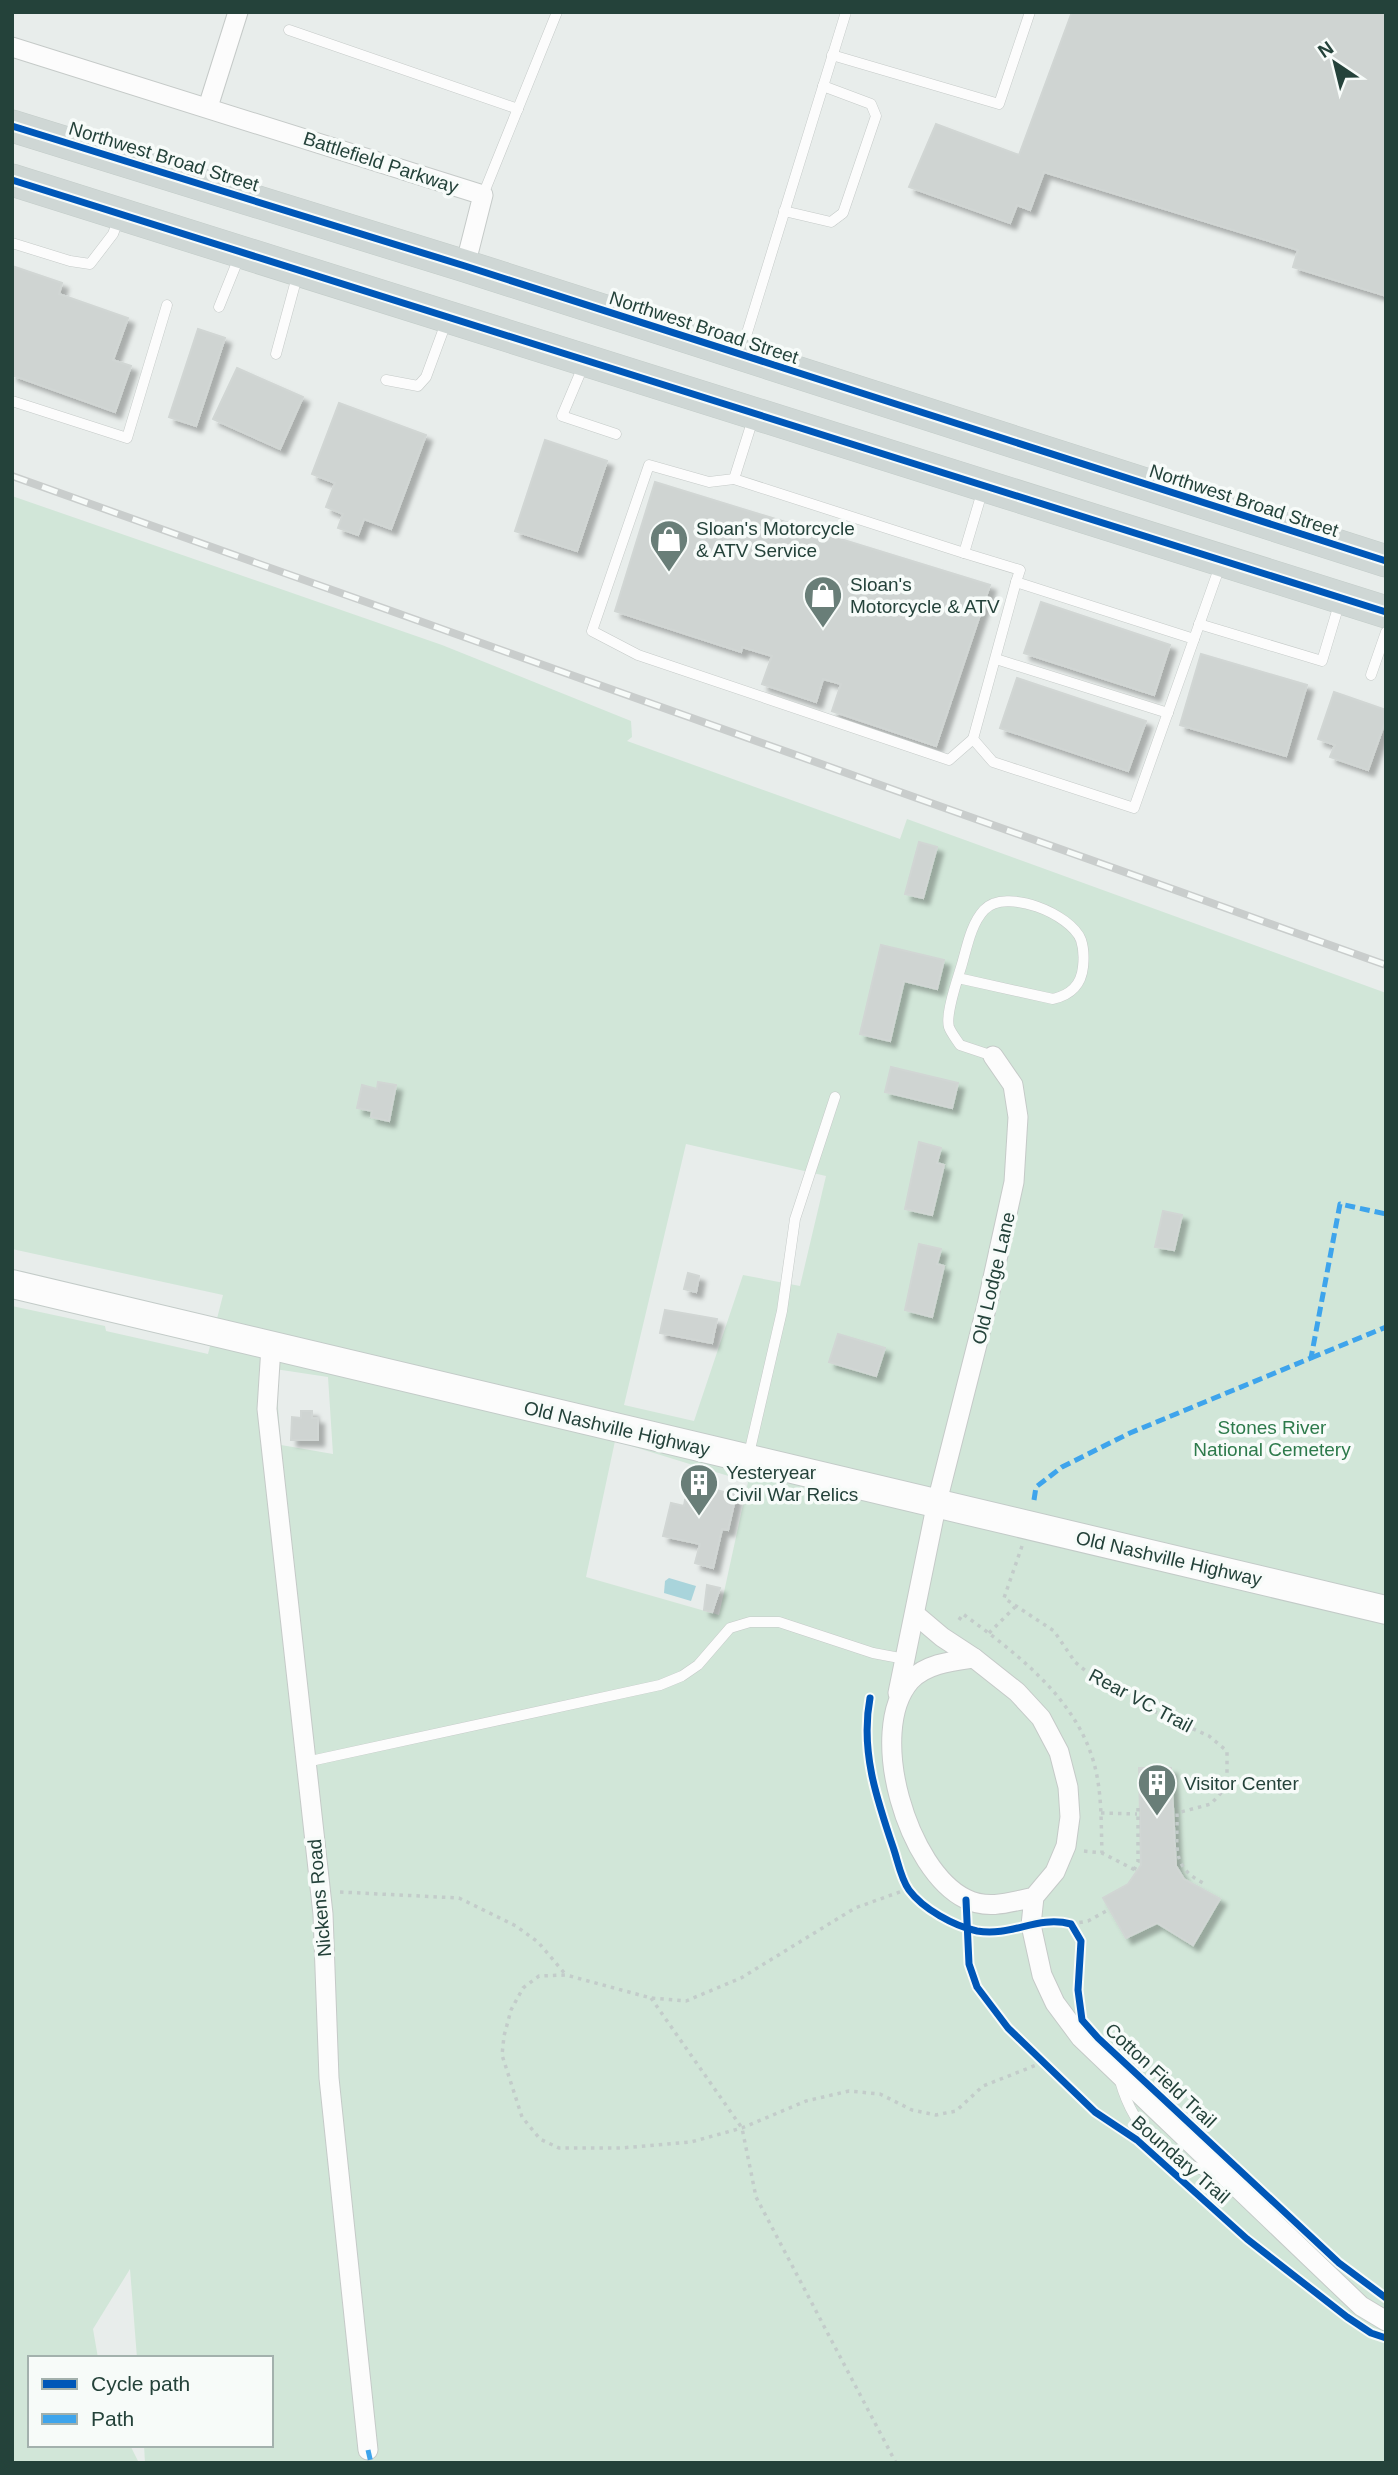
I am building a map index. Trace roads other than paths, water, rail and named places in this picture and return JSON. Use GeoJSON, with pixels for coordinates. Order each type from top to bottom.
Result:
{"type":"FeatureCollection","features":[{"type":"Feature","properties":{"kind":"main road","name":"Northwest Broad Street"},"geometry":{"type":"LineString","coordinates":[[12,126],[465,265],[1386,561]]}},
{"type":"Feature","properties":{"kind":"main road"},"geometry":{"type":"LineString","coordinates":[[12,180],[1386,612]]}},
{"type":"Feature","properties":{"kind":"main road"},"geometry":{"type":"LineString","coordinates":[[449,316],[465,265]]}},
{"type":"Feature","properties":{"kind":"main road"},"geometry":{"type":"LineString","coordinates":[[740,355],[740,410]]}},
{"type":"Feature","properties":{"kind":"main road"},"geometry":{"type":"LineString","coordinates":[[1222,559],[1236,514]]}},
{"type":"Feature","properties":{"kind":"main road","name":"Old Nashville Highway"},"geometry":{"type":"LineString","coordinates":[[12,1284],[1386,1609]]}},
{"type":"Feature","properties":{"kind":"street"},"geometry":{"type":"LineString","coordinates":[[208,107],[238,12]]}},
{"type":"Feature","properties":{"kind":"street","name":"Battlefield Parkway"},"geometry":{"type":"LineString","coordinates":[[12,47],[484,195],[465,265]]}},
{"type":"Feature","properties":{"kind":"street","name":"Old Lodge Lane"},"geometry":{"type":"LineString","coordinates":[[897,1700],[937,1502],[988,1305],[1014,1182],[1018,1117],[1013,1085],[993,1056]]}},
{"type":"Feature","properties":{"kind":"street","name":"Nickens Road"},"geometry":{"type":"LineString","coordinates":[[271,1347],[267,1409],[321,1892],[329,2078],[368,2450]]}},
{"type":"Feature","properties":{"kind":"street"},"geometry":{"type":"LineString","coordinates":[[916,1615],[1017,1692],[1041,1718],[1062,1764],[1070,1817],[1066,1846],[1055,1872],[1034,1897],[1031,1925],[1041,1975],[1055,2003],[1081,2038],[1361,2305],[1386,2321]]}},
{"type":"Feature","properties":{"kind":"street"},"geometry":{"type":"LineString","coordinates":[[974,1658],[940,1663],[912,1679],[897,1700],[892,1759],[913,1832],[929,1864],[945,1884],[966,1900],[992,1906],[1034,1897]]}},
{"type":"Feature","properties":{"kind":"lane"},"geometry":{"type":"LineString","coordinates":[[484,195],[556,12]]}},
{"type":"Feature","properties":{"kind":"lane"},"geometry":{"type":"LineString","coordinates":[[740,355],[846,12]]}},
{"type":"Feature","properties":{"kind":"lane"},"geometry":{"type":"LineString","coordinates":[[832,55],[999,104],[1030,12]]}},
{"type":"Feature","properties":{"kind":"lane"},"geometry":{"type":"LineString","coordinates":[[289,30],[518,109]]}},
{"type":"Feature","properties":{"kind":"lane"},"geometry":{"type":"LineString","coordinates":[[784,211],[831,222],[844,213],[876,116],[871,104],[823,86]]}},
{"type":"Feature","properties":{"kind":"lane"},"geometry":{"type":"LineString","coordinates":[[12,243],[70,261],[90,264],[113,234],[121,214]]}},
{"type":"Feature","properties":{"kind":"lane"},"geometry":{"type":"LineString","coordinates":[[219,307],[241,251]]}},
{"type":"Feature","properties":{"kind":"lane"},"geometry":{"type":"LineString","coordinates":[[276,354],[299,269]]}},
{"type":"Feature","properties":{"kind":"lane"},"geometry":{"type":"LineString","coordinates":[[12,401],[127,438],[167,305]]}},
{"type":"Feature","properties":{"kind":"lane"},"geometry":{"type":"LineString","coordinates":[[386,380],[418,386],[426,377],[449,316]]}},
{"type":"Feature","properties":{"kind":"lane"},"geometry":{"type":"LineString","coordinates":[[585,360],[562,416],[617,434]]}},
{"type":"Feature","properties":{"kind":"lane"},"geometry":{"type":"LineString","coordinates":[[734,479],[740,410]]}},
{"type":"Feature","properties":{"kind":"lane"},"geometry":{"type":"LineString","coordinates":[[649,465],[709,482],[734,479],[964,553],[1020,570],[973,739],[949,760],[638,655],[592,631],[649,465]]}},
{"type":"Feature","properties":{"kind":"lane"},"geometry":{"type":"LineString","coordinates":[[964,553],[984,485]]}},
{"type":"Feature","properties":{"kind":"lane"},"geometry":{"type":"LineString","coordinates":[[973,739],[993,762],[1134,808],[1222,559]]}},
{"type":"Feature","properties":{"kind":"lane"},"geometry":{"type":"LineString","coordinates":[[1016,582],[1194,639]]}},
{"type":"Feature","properties":{"kind":"lane"},"geometry":{"type":"LineString","coordinates":[[1199,624],[1322,662],[1341,598]]}},
{"type":"Feature","properties":{"kind":"lane"},"geometry":{"type":"LineString","coordinates":[[1371,675],[1386,632]]}},
{"type":"Feature","properties":{"kind":"lane"},"geometry":{"type":"LineString","coordinates":[[996,659],[1168,713]]}},
{"type":"Feature","properties":{"kind":"lane"},"geometry":{"type":"LineString","coordinates":[[958,978],[1053,999],[1068,995],[1080,981],[1083,971],[1080,938],[1058,916],[1012,901],[996,902],[985,909],[974,924],[958,978],[948,1025],[960,1045],[993,1056]]}},
{"type":"Feature","properties":{"kind":"lane"},"geometry":{"type":"LineString","coordinates":[[748,1458],[782,1311],[795,1219],[835,1097]]}},
{"type":"Feature","properties":{"kind":"lane"},"geometry":{"type":"LineString","coordinates":[[306,1762],[660,1685],[682,1676],[698,1665],[730,1628],[750,1622],[779,1622],[873,1653],[906,1659]]}},
{"type":"Feature","properties":{"kind":"water"},"geometry":{"type":"Polygon","coordinates":[[[669,1578],[696,1586],[691,1601],[664,1593],[665,1581],[669,1578]]]}},
{"type":"Feature","properties":{"kind":"railway"},"geometry":{"type":"LineString","coordinates":[[12,476],[1386,965]]}},
{"type":"Feature","properties":{"kind":"place","name":"Sloan's Motorcycle & ATV Service"},"geometry":{"type":"Point","coordinates":[669,573]}},
{"type":"Feature","properties":{"kind":"place","name":"Sloan's Motorcycle & ATV"},"geometry":{"type":"Point","coordinates":[823,629]}},
{"type":"Feature","properties":{"kind":"place","name":"Yesteryear Civil War Relics"},"geometry":{"type":"Point","coordinates":[699,1517]}},
{"type":"Feature","properties":{"kind":"place","name":"Visitor Center"},"geometry":{"type":"Point","coordinates":[1157,1817]}},
{"type":"Feature","properties":{"kind":"park label","name":"Stones River National Cemetery"},"geometry":{"type":"Point","coordinates":[1272,1438]}}]}
